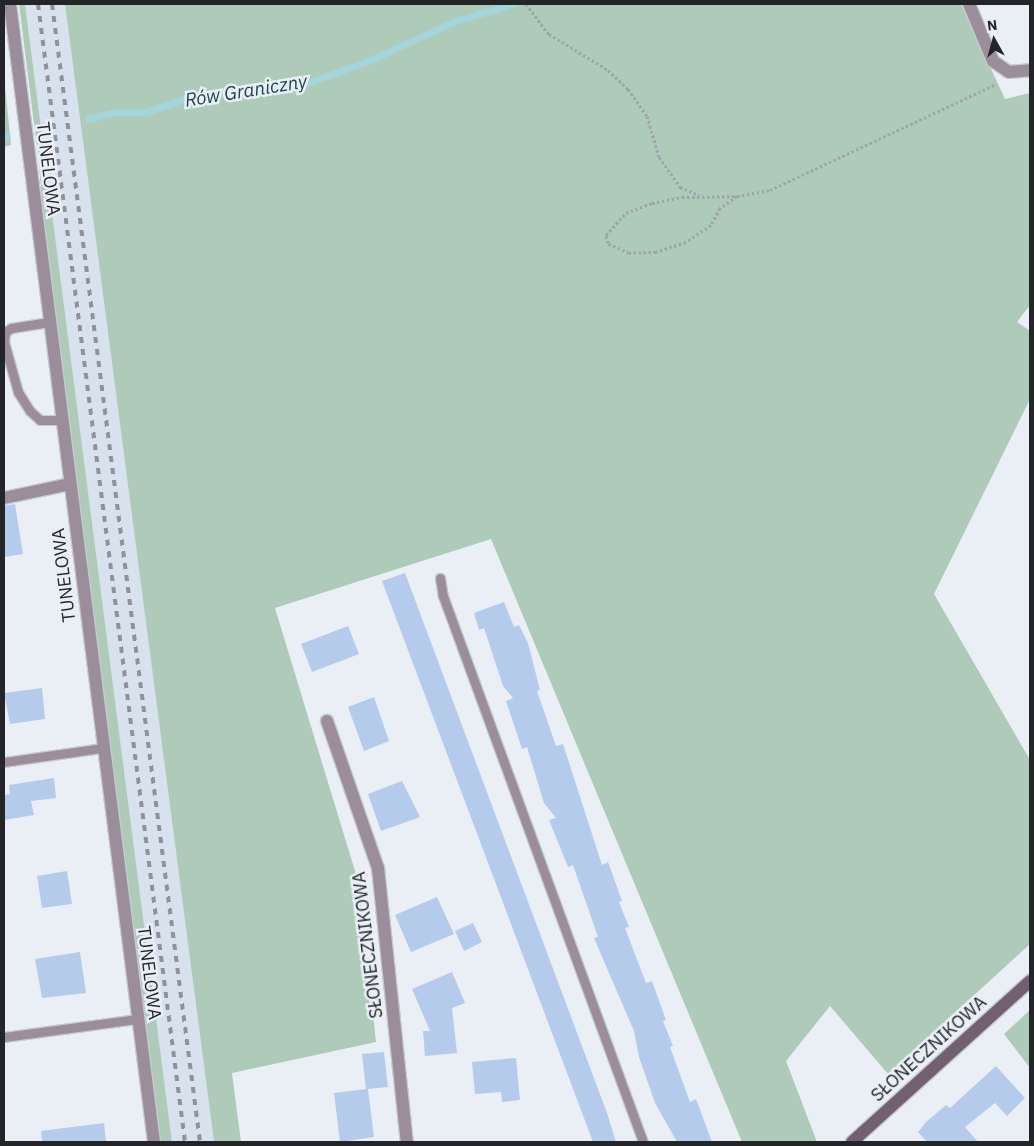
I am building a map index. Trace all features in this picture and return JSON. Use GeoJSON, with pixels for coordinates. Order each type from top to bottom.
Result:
{"type":"FeatureCollection","features":[{"type":"Feature","properties":{"kind":"street","name":"TUNELOWA"},"geometry":{"type":"LineString","coordinates":[[10,4],[102,748],[154,1142]]}},
{"type":"Feature","properties":{"kind":"street"},"geometry":{"type":"LineString","coordinates":[[969,4],[992,61],[1009,72],[1030,70]]}},
{"type":"Feature","properties":{"kind":"street"},"geometry":{"type":"LineString","coordinates":[[4,498],[70,484]]}},
{"type":"Feature","properties":{"kind":"street","name":"SŁONECZNIKOWA"},"geometry":{"type":"LineString","coordinates":[[327,721],[378,868],[407,1142]]}},
{"type":"Feature","properties":{"kind":"street","name":"SŁONECZNIKOWA"},"geometry":{"type":"LineString","coordinates":[[852,1142],[1030,981]]}},
{"type":"Feature","properties":{"kind":"lane"},"geometry":{"type":"LineString","coordinates":[[49,322],[11,328],[5,332],[4,342],[18,392],[30,411],[40,420],[62,420]]}},
{"type":"Feature","properties":{"kind":"lane"},"geometry":{"type":"LineString","coordinates":[[440,578],[442,596],[643,1142]]}},
{"type":"Feature","properties":{"kind":"lane"},"geometry":{"type":"LineString","coordinates":[[4,762],[102,748]]}},
{"type":"Feature","properties":{"kind":"lane"},"geometry":{"type":"LineString","coordinates":[[4,1038],[138,1019]]}},
{"type":"Feature","properties":{"kind":"path"},"geometry":{"type":"LineString","coordinates":[[526,6],[549,34],[608,70],[628,89],[647,116],[659,156],[680,187],[702,197]]}},
{"type":"Feature","properties":{"kind":"path"},"geometry":{"type":"LineString","coordinates":[[737,196],[720,208],[711,225],[686,242],[656,252],[629,253],[608,243],[606,235],[626,213],[652,202],[737,196],[770,190],[988,90],[1009,72]]}},
{"type":"Feature","properties":{"kind":"shaded area"},"geometry":{"type":"Polygon","coordinates":[[[25,4],[65,4],[214,1142],[172,1142],[25,4]]]}},
{"type":"Feature","properties":{"kind":"green space"},"geometry":{"type":"Polygon","coordinates":[[[19,4],[25,4],[172,1142],[160,1142],[49,288],[39,164],[19,4]]]}},
{"type":"Feature","properties":{"kind":"green space"},"geometry":{"type":"Polygon","coordinates":[[[65,4],[961,4],[1005,99],[1030,93],[1030,305],[1017,322],[1030,331],[1030,399],[934,594],[1030,760],[1030,944],[888,1074],[830,1006],[786,1061],[817,1142],[742,1142],[491,539],[275,608],[358,881],[376,1042],[232,1073],[241,1142],[214,1142],[65,4]]]}},
{"type":"Feature","properties":{"kind":"green space"},"geometry":{"type":"Polygon","coordinates":[[[4,77],[11,145],[4,147],[4,77]]]}},
{"type":"Feature","properties":{"kind":"green space"},"geometry":{"type":"Polygon","coordinates":[[[1030,1010],[1030,1068],[1004,1034],[1030,1010]]]}},
{"type":"Feature","properties":{"kind":"building"},"geometry":{"type":"Polygon","coordinates":[[[15,504],[23,554],[4,557],[4,506],[15,504]]]}},
{"type":"Feature","properties":{"kind":"building"},"geometry":{"type":"Polygon","coordinates":[[[405,573],[607,1113],[616,1142],[593,1142],[382,581],[405,573]]]}},
{"type":"Feature","properties":{"kind":"building"},"geometry":{"type":"Polygon","coordinates":[[[504,602],[514,627],[519,625],[528,643],[540,690],[537,691],[556,746],[563,744],[602,865],[608,862],[622,901],[619,902],[629,927],[625,928],[646,983],[652,981],[666,1020],[663,1021],[673,1046],[670,1047],[690,1102],[696,1099],[712,1142],[677,1142],[655,1103],[639,1057],[634,1031],[594,938],[598,937],[573,865],[568,867],[549,820],[556,818],[544,803],[527,747],[522,749],[506,701],[513,698],[503,686],[484,628],[479,630],[474,613],[504,602]]]}},
{"type":"Feature","properties":{"kind":"building"},"geometry":{"type":"Polygon","coordinates":[[[348,626],[359,654],[312,672],[301,644],[348,626]]]}},
{"type":"Feature","properties":{"kind":"building"},"geometry":{"type":"Polygon","coordinates":[[[42,688],[45,719],[10,724],[4,693],[42,688]]]}},
{"type":"Feature","properties":{"kind":"building"},"geometry":{"type":"Polygon","coordinates":[[[374,697],[389,741],[364,751],[348,707],[374,697]]]}},
{"type":"Feature","properties":{"kind":"building"},"geometry":{"type":"Polygon","coordinates":[[[54,778],[56,798],[31,801],[34,815],[4,820],[4,795],[10,794],[9,785],[54,778]]]}},
{"type":"Feature","properties":{"kind":"building"},"geometry":{"type":"Polygon","coordinates":[[[402,781],[420,817],[381,831],[368,794],[402,781]]]}},
{"type":"Feature","properties":{"kind":"building"},"geometry":{"type":"Polygon","coordinates":[[[67,871],[72,904],[42,908],[37,876],[67,871]]]}},
{"type":"Feature","properties":{"kind":"building"},"geometry":{"type":"Polygon","coordinates":[[[437,897],[454,934],[411,952],[395,915],[437,897]]]}},
{"type":"Feature","properties":{"kind":"building"},"geometry":{"type":"Polygon","coordinates":[[[473,923],[482,942],[464,951],[455,931],[473,923]]]}},
{"type":"Feature","properties":{"kind":"building"},"geometry":{"type":"Polygon","coordinates":[[[80,952],[86,993],[42,998],[35,959],[80,952]]]}},
{"type":"Feature","properties":{"kind":"building"},"geometry":{"type":"Polygon","coordinates":[[[452,972],[465,1003],[452,1008],[457,1053],[425,1056],[423,1031],[430,1031],[412,989],[452,972]]]}},
{"type":"Feature","properties":{"kind":"building"},"geometry":{"type":"Polygon","coordinates":[[[384,1052],[388,1087],[368,1089],[374,1137],[340,1142],[334,1093],[366,1089],[362,1054],[384,1052]]]}},
{"type":"Feature","properties":{"kind":"building"},"geometry":{"type":"Polygon","coordinates":[[[516,1058],[520,1100],[502,1102],[501,1092],[475,1094],[472,1062],[516,1058]]]}},
{"type":"Feature","properties":{"kind":"building"},"geometry":{"type":"Polygon","coordinates":[[[996,1066],[1025,1098],[1007,1116],[995,1103],[965,1127],[978,1142],[927,1142],[918,1132],[926,1122],[946,1105],[950,1108],[996,1066]]]}},
{"type":"Feature","properties":{"kind":"building"},"geometry":{"type":"Polygon","coordinates":[[[104,1123],[106,1142],[42,1142],[41,1131],[104,1123]]]}},
{"type":"Feature","properties":{"kind":"waterway","name":"Rów Graniczny"},"geometry":{"type":"LineString","coordinates":[[88,119],[115,112],[146,112],[190,97],[299,86],[371,60],[455,21],[513,4]]}},
{"type":"Feature","properties":{"kind":"railway"},"geometry":{"type":"LineString","coordinates":[[38,4],[185,1142]]}},
{"type":"Feature","properties":{"kind":"railway"},"geometry":{"type":"LineString","coordinates":[[52,4],[200,1142]]}}]}
